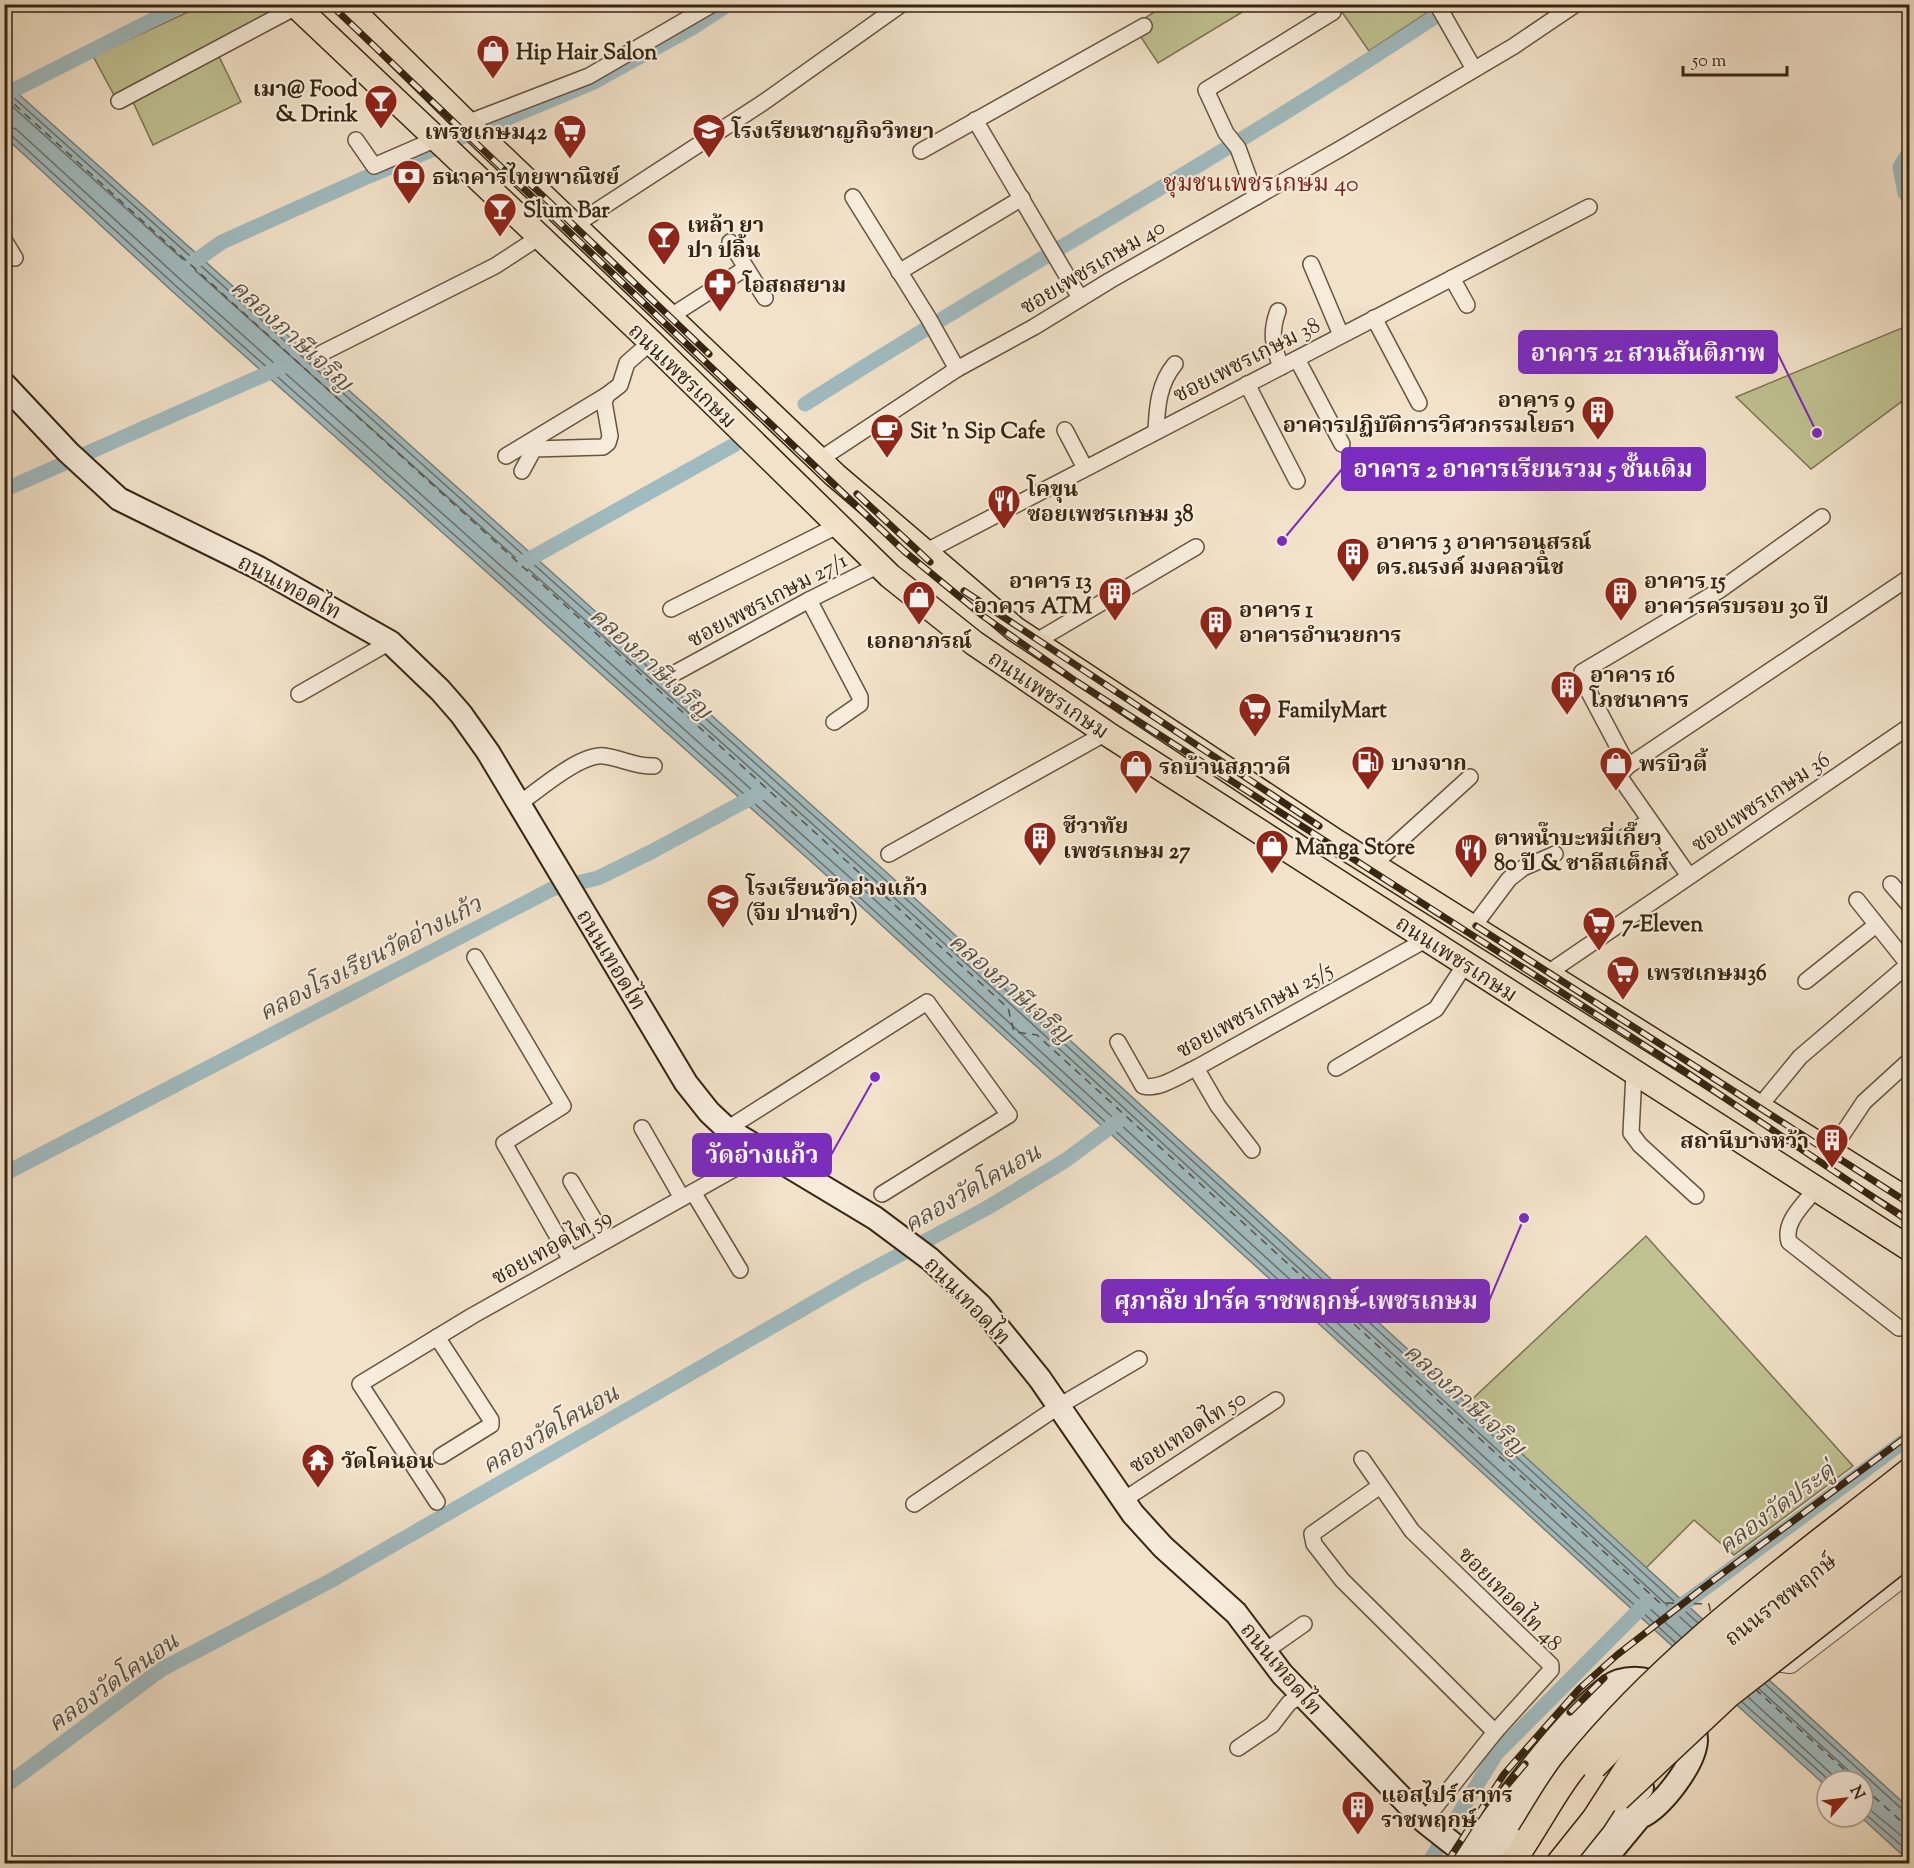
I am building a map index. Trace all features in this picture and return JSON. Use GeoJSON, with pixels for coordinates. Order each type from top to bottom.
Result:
{"type":"FeatureCollection","features":[{"type":"Feature","properties":{"kind":"main road","name":"ถนนเพชรเกษม"},"geometry":{"type":"LineString","coordinates":[[346,4],[471,127],[815,455],[923,553],[1015,629],[1373,865],[1548,973],[1830,1153],[1910,1200]]}},
{"type":"Feature","properties":{"kind":"main road","name":"ถนนเพชรเกษม"},"geometry":{"type":"LineString","coordinates":[[295,6],[434,140],[651,342],[879,565],[974,643],[1106,733],[1429,938],[1815,1190],[1910,1249]]}},
{"type":"Feature","properties":{"kind":"main road","name":"ถนนเทอดไท"},"geometry":{"type":"LineString","coordinates":[[6,387],[119,499],[259,568],[390,642],[421,669],[461,714],[572,890],[686,1083],[709,1113],[727,1129],[766,1151],[900,1236],[930,1259],[980,1305],[1059,1406],[1122,1501],[1163,1547],[1236,1613],[1264,1652],[1301,1695],[1453,1846]]}},
{"type":"Feature","properties":{"kind":"main road"},"geometry":{"type":"LineString","coordinates":[[765,456],[774,454],[788,438],[789,430]]}},
{"type":"Feature","properties":{"kind":"main road"},"geometry":{"type":"LineString","coordinates":[[787,477],[794,460],[815,455]]}},
{"type":"Feature","properties":{"kind":"main road"},"geometry":{"type":"LineString","coordinates":[[1429,938],[1445,909]]}},
{"type":"Feature","properties":{"kind":"main road"},"geometry":{"type":"LineString","coordinates":[[1529,1837],[1573,1769],[1675,1662],[1737,1606],[1910,1470]]}},
{"type":"Feature","properties":{"kind":"main road","name":"ถนนราชพฤกษ์"},"geometry":{"type":"LineString","coordinates":[[1512,1863],[1529,1837],[1584,1777],[1687,1674],[1910,1497]]}},
{"type":"Feature","properties":{"kind":"main road","name":"ถนนราชพฤกษ์"},"geometry":{"type":"LineString","coordinates":[[1558,1863],[1594,1819],[1628,1768],[1656,1734],[1716,1678],[1910,1526]]}},
{"type":"Feature","properties":{"kind":"main road"},"geometry":{"type":"LineString","coordinates":[[1594,1819],[1729,1695],[1910,1553]]}},
{"type":"Feature","properties":{"kind":"main road"},"geometry":{"type":"LineString","coordinates":[[1453,1846],[1518,1785],[1580,1711],[1617,1682],[1636,1678],[1654,1681],[1678,1697],[1690,1718],[1696,1741],[1684,1773],[1649,1813],[1640,1817],[1601,1863]]}},
{"type":"Feature","properties":{"kind":"main road"},"geometry":{"type":"LineString","coordinates":[[1453,1846],[1573,1744],[1619,1698],[1634,1696],[1647,1700],[1664,1714],[1670,1725],[1676,1746],[1672,1756],[1575,1863]]}},
{"type":"Feature","properties":{"kind":"main road"},"geometry":{"type":"LineString","coordinates":[[1615,1863],[1647,1823],[1649,1813]]}},
{"type":"Feature","properties":{"kind":"street"},"geometry":{"type":"LineString","coordinates":[[575,225],[764,102],[902,4]]}},
{"type":"Feature","properties":{"kind":"street","name":"ซอยเพชรเกษม 40"},"geometry":{"type":"LineString","coordinates":[[815,455],[957,369],[1034,327],[1474,69],[1576,4]]}},
{"type":"Feature","properties":{"kind":"street"},"geometry":{"type":"LineString","coordinates":[[119,101],[295,6]]}},
{"type":"Feature","properties":{"kind":"street"},"geometry":{"type":"LineString","coordinates":[[471,127],[589,76],[704,7]]}},
{"type":"Feature","properties":{"kind":"street"},"geometry":{"type":"LineString","coordinates":[[1440,11],[1474,69]]}},
{"type":"Feature","properties":{"kind":"street"},"geometry":{"type":"LineString","coordinates":[[1256,197],[1234,144],[1206,90],[1333,12]]}},
{"type":"Feature","properties":{"kind":"street"},"geometry":{"type":"LineString","coordinates":[[921,151],[1144,26]]}},
{"type":"Feature","properties":{"kind":"street"},"geometry":{"type":"LineString","coordinates":[[975,120],[1080,298]]}},
{"type":"Feature","properties":{"kind":"street"},"geometry":{"type":"LineString","coordinates":[[356,140],[374,166],[434,140]]}},
{"type":"Feature","properties":{"kind":"street"},"geometry":{"type":"LineString","coordinates":[[853,197],[957,369]]}},
{"type":"Feature","properties":{"kind":"street"},"geometry":{"type":"LineString","coordinates":[[899,273],[1022,198]]}},
{"type":"Feature","properties":{"kind":"street","name":"ซอยเพชรเกษม 38"},"geometry":{"type":"LineString","coordinates":[[923,553],[1589,207]]}},
{"type":"Feature","properties":{"kind":"street"},"geometry":{"type":"LineString","coordinates":[[322,353],[495,266],[538,238]]}},
{"type":"Feature","properties":{"kind":"street"},"geometry":{"type":"LineString","coordinates":[[4,240],[15,258]]}},
{"type":"Feature","properties":{"kind":"street"},"geometry":{"type":"LineString","coordinates":[[730,242],[765,298]]}},
{"type":"Feature","properties":{"kind":"street"},"geometry":{"type":"LineString","coordinates":[[1311,264],[1341,335]]}},
{"type":"Feature","properties":{"kind":"street"},"geometry":{"type":"LineString","coordinates":[[671,316],[746,268]]}},
{"type":"Feature","properties":{"kind":"street"},"geometry":{"type":"LineString","coordinates":[[1452,278],[1467,304]]}},
{"type":"Feature","properties":{"kind":"street"},"geometry":{"type":"LineString","coordinates":[[1278,310],[1273,323],[1272,342],[1281,367]]}},
{"type":"Feature","properties":{"kind":"street"},"geometry":{"type":"LineString","coordinates":[[1374,318],[1419,403]]}},
{"type":"Feature","properties":{"kind":"street"},"geometry":{"type":"LineString","coordinates":[[506,456],[620,385],[627,363],[651,342]]}},
{"type":"Feature","properties":{"kind":"street"},"geometry":{"type":"LineString","coordinates":[[1297,359],[1342,444]]}},
{"type":"Feature","properties":{"kind":"street"},"geometry":{"type":"LineString","coordinates":[[1156,431],[1161,388],[1166,375],[1175,364]]}},
{"type":"Feature","properties":{"kind":"street"},"geometry":{"type":"LineString","coordinates":[[1247,384],[1298,481]]}},
{"type":"Feature","properties":{"kind":"street"},"geometry":{"type":"LineString","coordinates":[[522,471],[534,449],[603,447],[608,443],[610,436],[604,402],[607,395]]}},
{"type":"Feature","properties":{"kind":"street"},"geometry":{"type":"LineString","coordinates":[[1065,430],[1086,468]]}},
{"type":"Feature","properties":{"kind":"street"},"geometry":{"type":"LineString","coordinates":[[1628,766],[1582,679],[1582,672],[1720,590],[1822,517]]}},
{"type":"Feature","properties":{"kind":"street"},"geometry":{"type":"LineString","coordinates":[[671,609],[837,525]]}},
{"type":"Feature","properties":{"kind":"street"},"geometry":{"type":"LineString","coordinates":[[1035,642],[1196,547]]}},
{"type":"Feature","properties":{"kind":"street","name":"ซอยเพชรเกษม 27/1"},"geometry":{"type":"LineString","coordinates":[[677,672],[808,600],[879,565]]}},
{"type":"Feature","properties":{"kind":"street"},"geometry":{"type":"LineString","coordinates":[[1689,876],[1619,779],[1628,766],[1910,577]]}},
{"type":"Feature","properties":{"kind":"street"},"geometry":{"type":"LineString","coordinates":[[808,600],[860,697],[860,704],[855,710],[834,722]]}},
{"type":"Feature","properties":{"kind":"street"},"geometry":{"type":"LineString","coordinates":[[299,694],[390,642]]}},
{"type":"Feature","properties":{"kind":"street","name":"ซอยเพชรเกษม 36"},"geometry":{"type":"LineString","coordinates":[[1548,973],[1910,726]]}},
{"type":"Feature","properties":{"kind":"street"},"geometry":{"type":"LineString","coordinates":[[889,854],[1106,733]]}},
{"type":"Feature","properties":{"kind":"street"},"geometry":{"type":"LineString","coordinates":[[519,804],[574,765],[600,755],[644,767],[654,766]]}},
{"type":"Feature","properties":{"kind":"street"},"geometry":{"type":"LineString","coordinates":[[1373,865],[1470,777]]}},
{"type":"Feature","properties":{"kind":"street"},"geometry":{"type":"LineString","coordinates":[[1623,838],[1649,821]]}},
{"type":"Feature","properties":{"kind":"street"},"geometry":{"type":"LineString","coordinates":[[1473,927],[1509,879],[1523,868],[1555,854]]}},
{"type":"Feature","properties":{"kind":"street"},"geometry":{"type":"LineString","coordinates":[[1891,884],[1910,906]]}},
{"type":"Feature","properties":{"kind":"street"},"geometry":{"type":"LineString","coordinates":[[1760,1107],[1793,1063],[1909,963],[1857,900]]}},
{"type":"Feature","properties":{"kind":"street"},"geometry":{"type":"LineString","coordinates":[[1806,981],[1876,925]]}},
{"type":"Feature","properties":{"kind":"street","name":"ซอยเพชรเกษม 25/5"},"geometry":{"type":"LineString","coordinates":[[1118,1042],[1143,1086],[1150,1088],[1162,1084],[1196,1068],[1429,938]]}},
{"type":"Feature","properties":{"kind":"street"},"geometry":{"type":"LineString","coordinates":[[475,957],[563,1106],[504,1143],[571,1260]]}},
{"type":"Feature","properties":{"kind":"street"},"geometry":{"type":"LineString","coordinates":[[1336,1068],[1436,1009],[1467,963]]}},
{"type":"Feature","properties":{"kind":"street"},"geometry":{"type":"LineString","coordinates":[[727,1129],[927,1002],[1009,1115],[882,1194]]}},
{"type":"Feature","properties":{"kind":"street"},"geometry":{"type":"LineString","coordinates":[[1830,1153],[1864,1102],[1910,1060]]}},
{"type":"Feature","properties":{"kind":"street"},"geometry":{"type":"LineString","coordinates":[[1196,1068],[1218,1106],[1252,1150]]}},
{"type":"Feature","properties":{"kind":"street"},"geometry":{"type":"LineString","coordinates":[[1635,1073],[1631,1133],[1640,1145],[1696,1196]]}},
{"type":"Feature","properties":{"kind":"street"},"geometry":{"type":"LineString","coordinates":[[642,1128],[740,1270]]}},
{"type":"Feature","properties":{"kind":"street","name":"ซอยเทอดไท 59"},"geometry":{"type":"LineString","coordinates":[[436,1502],[360,1384],[571,1260],[766,1151]]}},
{"type":"Feature","properties":{"kind":"street"},"geometry":{"type":"LineString","coordinates":[[571,1181],[606,1240]]}},
{"type":"Feature","properties":{"kind":"street"},"geometry":{"type":"LineString","coordinates":[[1815,1190],[1789,1223],[1786,1235],[1789,1242],[1796,1250],[1899,1328]]}},
{"type":"Feature","properties":{"kind":"street"},"geometry":{"type":"LineString","coordinates":[[437,1337],[491,1420],[491,1425],[441,1456]]}},
{"type":"Feature","properties":{"kind":"street"},"geometry":{"type":"LineString","coordinates":[[914,1504],[1059,1406],[1139,1359]]}},
{"type":"Feature","properties":{"kind":"street","name":"ซอยเทอดไท 50"},"geometry":{"type":"LineString","coordinates":[[1122,1501],[1276,1400]]}},
{"type":"Feature","properties":{"kind":"street","name":"ซอยเทอดไท 48"},"geometry":{"type":"LineString","coordinates":[[1362,1459],[1412,1531],[1551,1665],[1551,1670],[1495,1732],[1453,1846]]}},
{"type":"Feature","properties":{"kind":"street"},"geometry":{"type":"LineString","coordinates":[[1380,1486],[1321,1526],[1312,1534],[1314,1544],[1342,1580],[1495,1732]]}},
{"type":"Feature","properties":{"kind":"street"},"geometry":{"type":"LineString","coordinates":[[1910,1505],[1758,1622],[1755,1631],[1760,1647],[1775,1661],[1790,1663],[1910,1570]]}},
{"type":"Feature","properties":{"kind":"street"},"geometry":{"type":"LineString","coordinates":[[1264,1652],[1304,1624]]}},
{"type":"Feature","properties":{"kind":"street"},"geometry":{"type":"LineString","coordinates":[[1238,1748],[1272,1725],[1289,1703],[1301,1695]]}},
{"type":"Feature","properties":{"kind":"green space"},"geometry":{"type":"Polygon","coordinates":[[[203,5],[273,5],[279,10],[214,46],[241,102],[153,145],[133,102],[121,108],[93,56],[203,5]]]}},
{"type":"Feature","properties":{"kind":"green space"},"geometry":{"type":"Polygon","coordinates":[[[1149,5],[1254,5],[1158,63],[1133,25],[1153,13],[1149,5]]]}},
{"type":"Feature","properties":{"kind":"green space"},"geometry":{"type":"Polygon","coordinates":[[[1337,5],[1439,5],[1369,51],[1337,5]]]}},
{"type":"Feature","properties":{"kind":"green space"},"geometry":{"type":"Polygon","coordinates":[[[1909,325],[1909,396],[1811,469],[1736,397],[1909,325]]]}},
{"type":"Feature","properties":{"kind":"green space"},"geometry":{"type":"Polygon","coordinates":[[[1646,1236],[1853,1466],[1734,1555],[1694,1520],[1646,1568],[1467,1404],[1646,1236]]]}},
{"type":"Feature","properties":{"kind":"water","name":"คลองภาษีเจริญ"},"geometry":{"type":"Polygon","coordinates":[[[4,81],[885,871],[1866,1769],[1815,1769],[1815,1776],[854,900],[172,291],[5,137],[4,81]]]}},
{"type":"Feature","properties":{"kind":"water"},"geometry":{"type":"Polygon","coordinates":[[[1875,1777],[1909,1808],[1909,1861],[1874,1829],[1875,1777]]]}},
{"type":"Feature","properties":{"kind":"waterway"},"geometry":{"type":"LineString","coordinates":[[4,95],[184,4]]}},
{"type":"Feature","properties":{"kind":"waterway"},"geometry":{"type":"LineString","coordinates":[[185,268],[222,242],[369,176],[594,82],[692,28],[729,4]]}},
{"type":"Feature","properties":{"kind":"waterway"},"geometry":{"type":"LineString","coordinates":[[805,404],[1294,107],[1454,4]]}},
{"type":"Feature","properties":{"kind":"waterway"},"geometry":{"type":"LineString","coordinates":[[1910,151],[1900,167],[1905,193],[1910,198]]}},
{"type":"Feature","properties":{"kind":"waterway"},"geometry":{"type":"LineString","coordinates":[[4,490],[284,366]]}},
{"type":"Feature","properties":{"kind":"waterway"},"geometry":{"type":"LineString","coordinates":[[517,566],[734,445]]}},
{"type":"Feature","properties":{"kind":"waterway","name":"คลองโรงเรียนวัดอ่างแก้ว"},"geometry":{"type":"LineString","coordinates":[[4,1174],[552,889],[598,878],[760,793]]}},
{"type":"Feature","properties":{"kind":"waterway","name":"คลองวัดโคนอน"},"geometry":{"type":"LineString","coordinates":[[4,1787],[162,1669],[332,1580],[858,1277],[987,1208],[1066,1160],[1121,1119]]}},
{"type":"Feature","properties":{"kind":"waterway","name":"คลองวัดประดู่"},"geometry":{"type":"LineString","coordinates":[[1670,1614],[1910,1437]]}},
{"type":"Feature","properties":{"kind":"waterway"},"geometry":{"type":"LineString","coordinates":[[1428,1864],[1496,1754],[1648,1601]]}},
{"type":"Feature","properties":{"kind":"ferry route"},"geometry":{"type":"LineString","coordinates":[[4,95],[1008,1008],[1014,1032],[1037,1035],[1660,1603],[1709,1604],[1711,1614]]}},
{"type":"Feature","properties":{"kind":"ferry route"},"geometry":{"type":"LineString","coordinates":[[1755,1689],[1844,1769]]}},
{"type":"Feature","properties":{"kind":"ferry route"},"geometry":{"type":"LineString","coordinates":[[1875,1798],[1910,1829]]}},
{"type":"Feature","properties":{"kind":"railway"},"geometry":{"type":"LineString","coordinates":[[330,4],[904,551],[983,616],[1077,682],[1686,1072],[1910,1222]]}},
{"type":"Feature","properties":{"kind":"railway"},"geometry":{"type":"LineString","coordinates":[[524,178],[709,354]]}},
{"type":"Feature","properties":{"kind":"railway"},"geometry":{"type":"LineString","coordinates":[[857,494],[930,562]]}},
{"type":"Feature","properties":{"kind":"railway"},"geometry":{"type":"LineString","coordinates":[[964,591],[1319,826]]}},
{"type":"Feature","properties":{"kind":"railway"},"geometry":{"type":"LineString","coordinates":[[1476,926],[1910,1204]]}},
{"type":"Feature","properties":{"kind":"railway"},"geometry":{"type":"LineString","coordinates":[[1446,1864],[1504,1774],[1579,1689],[1617,1655],[1703,1588],[1910,1434]]}},
{"type":"Feature","properties":{"kind":"railway"},"geometry":{"type":"LineString","coordinates":[[1570,1712],[1604,1678]]}},
{"type":"Feature","properties":{"kind":"railway"},"geometry":{"type":"LineString","coordinates":[[1498,1796],[1525,1764]]}},
{"type":"Feature","properties":{"kind":"place","name":"Hip Hair Salon"},"geometry":{"type":"Point","coordinates":[493,80]}},
{"type":"Feature","properties":{"kind":"place","name":"เมา@ Food & Drink"},"geometry":{"type":"Point","coordinates":[381,130]}},
{"type":"Feature","properties":{"kind":"place","name":"โรงเรียนชาญกิจวิทยา"},"geometry":{"type":"Point","coordinates":[709,159]}},
{"type":"Feature","properties":{"kind":"place","name":"เพรชเกษม42"},"geometry":{"type":"Point","coordinates":[570,160]}},
{"type":"Feature","properties":{"kind":"place","name":"ธนาคารไทยพาณิชย์"},"geometry":{"type":"Point","coordinates":[409,205]}},
{"type":"Feature","properties":{"kind":"place","name":"Slum Bar"},"geometry":{"type":"Point","coordinates":[500,238]}},
{"type":"Feature","properties":{"kind":"place","name":"เหล้า ยา ปา ปลิ้น"},"geometry":{"type":"Point","coordinates":[664,266]}},
{"type":"Feature","properties":{"kind":"place","name":"โอสถสยาม"},"geometry":{"type":"Point","coordinates":[720,313]}},
{"type":"Feature","properties":{"kind":"place","name":"อาคาร 21 สวนสันติภาพ"},"geometry":{"type":"Point","coordinates":[1817,433]}},
{"type":"Feature","properties":{"kind":"place","name":"อาคาร 9 อาคารปฏิบัติการวิศวกรรมโยธา"},"geometry":{"type":"Point","coordinates":[1598,441]}},
{"type":"Feature","properties":{"kind":"place","name":"Sit 'n Sip Cafe"},"geometry":{"type":"Point","coordinates":[887,459]}},
{"type":"Feature","properties":{"kind":"place","name":"โคขุน ซอยเพชรเกษม 38"},"geometry":{"type":"Point","coordinates":[1004,530]}},
{"type":"Feature","properties":{"kind":"place","name":"อาคาร 2 อาคารเรียนรวม 5 ชั้นเดิม"},"geometry":{"type":"Point","coordinates":[1282,541]}},
{"type":"Feature","properties":{"kind":"place","name":"อาคาร 3 อาคารอนุสรณ์ ดร.ณรงค์ มงคลวนิช"},"geometry":{"type":"Point","coordinates":[1353,583]}},
{"type":"Feature","properties":{"kind":"place","name":"อาคาร 13 อาคาร ATM"},"geometry":{"type":"Point","coordinates":[1115,622]}},
{"type":"Feature","properties":{"kind":"place","name":"อาคาร 15 อาคารครบรอบ 30 ปี"},"geometry":{"type":"Point","coordinates":[1621,622]}},
{"type":"Feature","properties":{"kind":"place","name":"เอกอาภรณ์"},"geometry":{"type":"Point","coordinates":[919,626]}},
{"type":"Feature","properties":{"kind":"place","name":"อาคาร 1 อาคารอำนวยการ"},"geometry":{"type":"Point","coordinates":[1216,651]}},
{"type":"Feature","properties":{"kind":"place","name":"อาคาร 16 โภชนาคาร"},"geometry":{"type":"Point","coordinates":[1567,716]}},
{"type":"Feature","properties":{"kind":"place","name":"FamilyMart"},"geometry":{"type":"Point","coordinates":[1255,738]}},
{"type":"Feature","properties":{"kind":"place","name":"บางจาก"},"geometry":{"type":"Point","coordinates":[1368,791]}},
{"type":"Feature","properties":{"kind":"place","name":"พรบิวตี้"},"geometry":{"type":"Point","coordinates":[1616,792]}},
{"type":"Feature","properties":{"kind":"place","name":"รถบ้านสภาวดี"},"geometry":{"type":"Point","coordinates":[1136,795]}},
{"type":"Feature","properties":{"kind":"place","name":"ชีวาทัย เพชรเกษม 27"},"geometry":{"type":"Point","coordinates":[1040,867]}},
{"type":"Feature","properties":{"kind":"place","name":"Manga Store"},"geometry":{"type":"Point","coordinates":[1272,875]}},
{"type":"Feature","properties":{"kind":"place","name":"ตาหน๊ำบะหมี่เกี๊ยว 80 ปี & ชาลีสเต็กส์"},"geometry":{"type":"Point","coordinates":[1471,879]}},
{"type":"Feature","properties":{"kind":"place","name":"โรงเรียนวัดอ่างแก้ว (จีบ ปานขำ)"},"geometry":{"type":"Point","coordinates":[723,929]}},
{"type":"Feature","properties":{"kind":"place","name":"7-Eleven"},"geometry":{"type":"Point","coordinates":[1599,952]}},
{"type":"Feature","properties":{"kind":"place","name":"เพรชเกษม36"},"geometry":{"type":"Point","coordinates":[1623,1001]}},
{"type":"Feature","properties":{"kind":"place","name":"วัดอ่างแก้ว"},"geometry":{"type":"Point","coordinates":[875,1077]}},
{"type":"Feature","properties":{"kind":"place","name":"สถานีบางหว้า"},"geometry":{"type":"Point","coordinates":[1832,1169]}},
{"type":"Feature","properties":{"kind":"place","name":"ศุภาลัย ปาร์ค ราชพฤกษ์-เพชรเกษม"},"geometry":{"type":"Point","coordinates":[1524,1218]}},
{"type":"Feature","properties":{"kind":"place","name":"วัดโคนอน"},"geometry":{"type":"Point","coordinates":[318,1489]}},
{"type":"Feature","properties":{"kind":"place","name":"แอสไปร์ สาทร ราชพฤกษ์"},"geometry":{"type":"Point","coordinates":[1358,1836]}},
{"type":"Feature","properties":{"kind":"district","name":"ชุมชนเพชรเกษม 40"},"geometry":{"type":"Point","coordinates":[1261,183]}}]}
